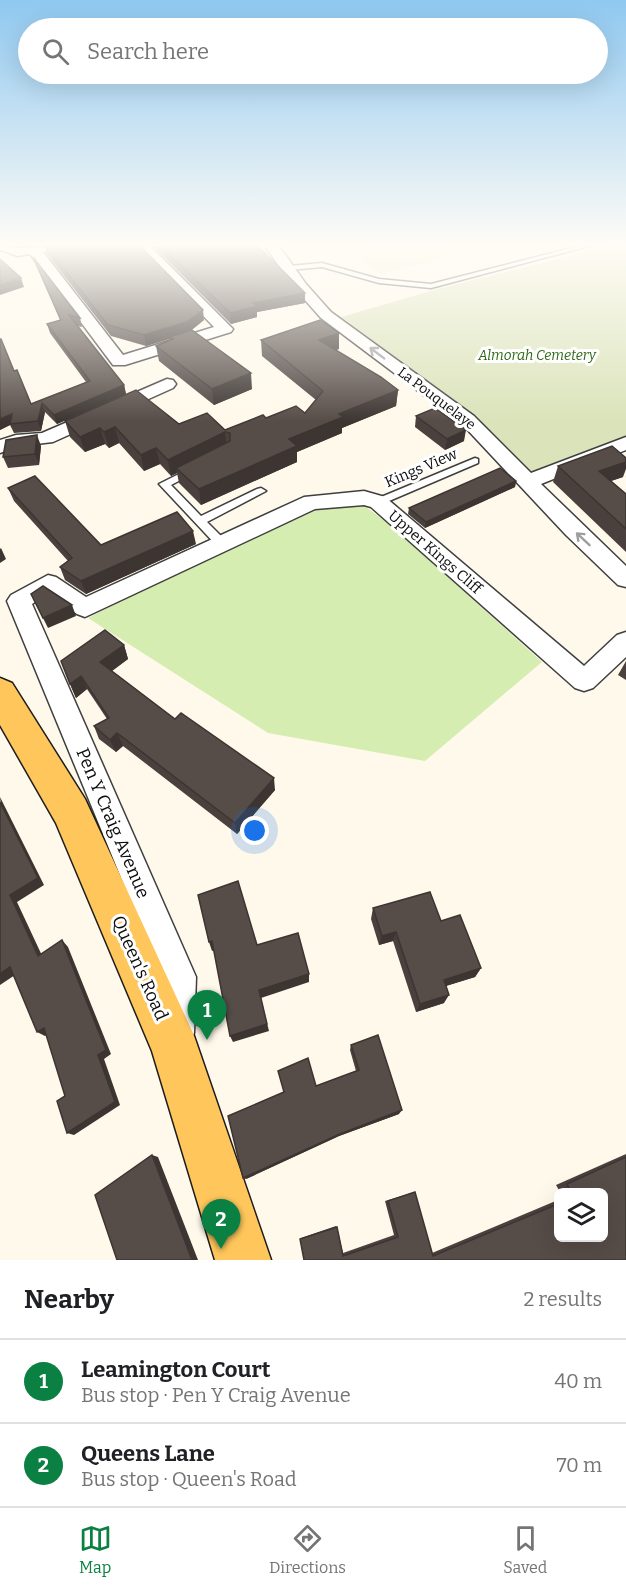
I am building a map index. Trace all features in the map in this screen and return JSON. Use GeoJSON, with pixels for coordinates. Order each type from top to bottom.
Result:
{"type":"FeatureCollection","features":[{"type":"Feature","properties":{"kind":"main road","name":"Queen's Road"},"geometry":{"type":"LineString","coordinates":[[0,693],[71,812],[176,1050],[243,1260]]}},
{"type":"Feature","properties":{"kind":"street"},"geometry":{"type":"LineString","coordinates":[[76,305],[119,361],[225,329],[201,305]]}},
{"type":"Feature","properties":{"kind":"street","name":"La Pouquelaye"},"geometry":{"type":"LineString","coordinates":[[318,305],[326,315],[468,420],[574,530],[626,579]]}},
{"type":"Feature","properties":{"kind":"street"},"geometry":{"type":"LineString","coordinates":[[0,447],[5,443],[46,438],[167,384]]}},
{"type":"Feature","properties":{"kind":"street"},"geometry":{"type":"LineString","coordinates":[[528,482],[626,443]]}},
{"type":"Feature","properties":{"kind":"street","name":"Upper Kings Cliff"},"geometry":{"type":"LineString","coordinates":[[19,601],[48,584],[85,608],[311,502],[364,498],[378,502],[584,681],[626,642]]}},
{"type":"Feature","properties":{"kind":"street","name":"Pen Y Craig Avenue"},"geometry":{"type":"LineString","coordinates":[[19,601],[179,977],[176,1050]]}},
{"type":"Feature","properties":{"kind":"lane","name":"Kings View"},"geometry":{"type":"LineString","coordinates":[[378,502],[475,461]]}},
{"type":"Feature","properties":{"kind":"lane"},"geometry":{"type":"LineString","coordinates":[[207,464],[164,484],[222,544]]}},
{"type":"Feature","properties":{"kind":"lane"},"geometry":{"type":"LineString","coordinates":[[199,521],[261,491]]}},
{"type":"Feature","properties":{"kind":"green space","name":"Almorah Cemetery"},"geometry":{"type":"Polygon","coordinates":[[[383,305],[626,305],[626,437],[537,472],[529,471],[471,414],[341,317],[383,305]]]}},
{"type":"Feature","properties":{"kind":"green space"},"geometry":{"type":"Polygon","coordinates":[[[336,506],[366,507],[388,523],[542,662],[425,761],[268,733],[88,618],[173,574],[310,510],[336,506]]]}},
{"type":"Feature","properties":{"kind":"building"},"geometry":{"type":"Polygon","coordinates":[[[54,305],[70,305],[80,318],[69,315],[124,385],[54,415],[42,403],[38,421],[10,424],[12,414],[0,419],[0,339],[14,371],[17,370],[31,404],[90,381],[47,324],[61,320],[54,305]]]}},
{"type":"Feature","properties":{"kind":"building"},"geometry":{"type":"Polygon","coordinates":[[[92,305],[198,305],[203,310],[187,322],[144,335],[108,325],[92,305]]]}},
{"type":"Feature","properties":{"kind":"building"},"geometry":{"type":"Polygon","coordinates":[[[222,305],[257,306],[230,313],[222,305]]]}},
{"type":"Feature","properties":{"kind":"building"},"geometry":{"type":"Polygon","coordinates":[[[320,320],[339,333],[319,340],[381,377],[398,390],[339,414],[343,417],[289,439],[297,446],[199,489],[176,468],[230,441],[230,433],[225,432],[168,460],[156,448],[141,455],[115,427],[104,432],[100,428],[80,437],[65,421],[136,390],[179,424],[207,413],[225,430],[263,415],[266,418],[296,406],[305,413],[323,391],[261,340],[320,320]]]}},
{"type":"Feature","properties":{"kind":"building"},"geometry":{"type":"Polygon","coordinates":[[[192,330],[251,373],[212,389],[156,346],[173,339],[169,337],[192,330]]]}},
{"type":"Feature","properties":{"kind":"building"},"geometry":{"type":"Polygon","coordinates":[[[435,408],[466,430],[447,439],[416,416],[435,408]]]}},
{"type":"Feature","properties":{"kind":"building"},"geometry":{"type":"Polygon","coordinates":[[[37,435],[35,454],[3,457],[6,440],[37,435]]]}},
{"type":"Feature","properties":{"kind":"building"},"geometry":{"type":"Polygon","coordinates":[[[612,446],[626,458],[626,462],[599,471],[626,494],[626,529],[558,466],[612,446]]]}},
{"type":"Feature","properties":{"kind":"building"},"geometry":{"type":"Polygon","coordinates":[[[500,468],[516,481],[426,522],[409,508],[500,468]]]}},
{"type":"Feature","properties":{"kind":"building"},"geometry":{"type":"Polygon","coordinates":[[[35,476],[101,545],[177,512],[193,531],[81,581],[60,567],[72,558],[8,488],[35,476]]]}},
{"type":"Feature","properties":{"kind":"building"},"geometry":{"type":"Polygon","coordinates":[[[43,586],[72,605],[43,618],[31,594],[43,586]]]}},
{"type":"Feature","properties":{"kind":"building"},"geometry":{"type":"Polygon","coordinates":[[[105,630],[124,645],[100,662],[175,719],[181,713],[274,778],[235,823],[117,733],[110,740],[94,726],[109,718],[81,676],[70,684],[61,661],[105,630]]]}},
{"type":"Feature","properties":{"kind":"building"},"geometry":{"type":"Polygon","coordinates":[[[0,802],[38,878],[10,895],[38,956],[62,940],[106,1050],[98,1055],[115,1102],[67,1133],[57,1101],[65,1096],[44,1028],[37,1032],[10,967],[0,974],[0,802]]]}},
{"type":"Feature","properties":{"kind":"building"},"geometry":{"type":"Polygon","coordinates":[[[238,881],[257,945],[298,933],[309,974],[259,990],[267,1024],[230,1036],[212,941],[209,942],[198,895],[238,881]]]}},
{"type":"Feature","properties":{"kind":"building"},"geometry":{"type":"Polygon","coordinates":[[[430,892],[441,921],[460,915],[481,968],[444,980],[449,995],[420,1004],[396,932],[382,936],[373,908],[430,892]]]}},
{"type":"Feature","properties":{"kind":"building"},"geometry":{"type":"Polygon","coordinates":[[[378,1035],[402,1110],[340,1134],[243,1178],[228,1116],[284,1092],[278,1071],[308,1058],[316,1086],[359,1070],[351,1045],[378,1035]]]}},
{"type":"Feature","properties":{"kind":"building"},"geometry":{"type":"Polygon","coordinates":[[[152,1155],[192,1260],[117,1260],[95,1195],[152,1155]]]}},
{"type":"Feature","properties":{"kind":"building"},"geometry":{"type":"Polygon","coordinates":[[[626,1157],[626,1260],[304,1260],[300,1239],[337,1227],[343,1256],[398,1237],[388,1201],[415,1192],[433,1256],[554,1206],[554,1242],[608,1242],[608,1188],[569,1188],[567,1184],[626,1157]]]}},
{"type":"Feature","properties":{"kind":"place","name":"Leamington Court"},"geometry":{"type":"Point","coordinates":[207,1040]}},
{"type":"Feature","properties":{"kind":"place","name":"Queens Lane"},"geometry":{"type":"Point","coordinates":[221,1249]}}]}
